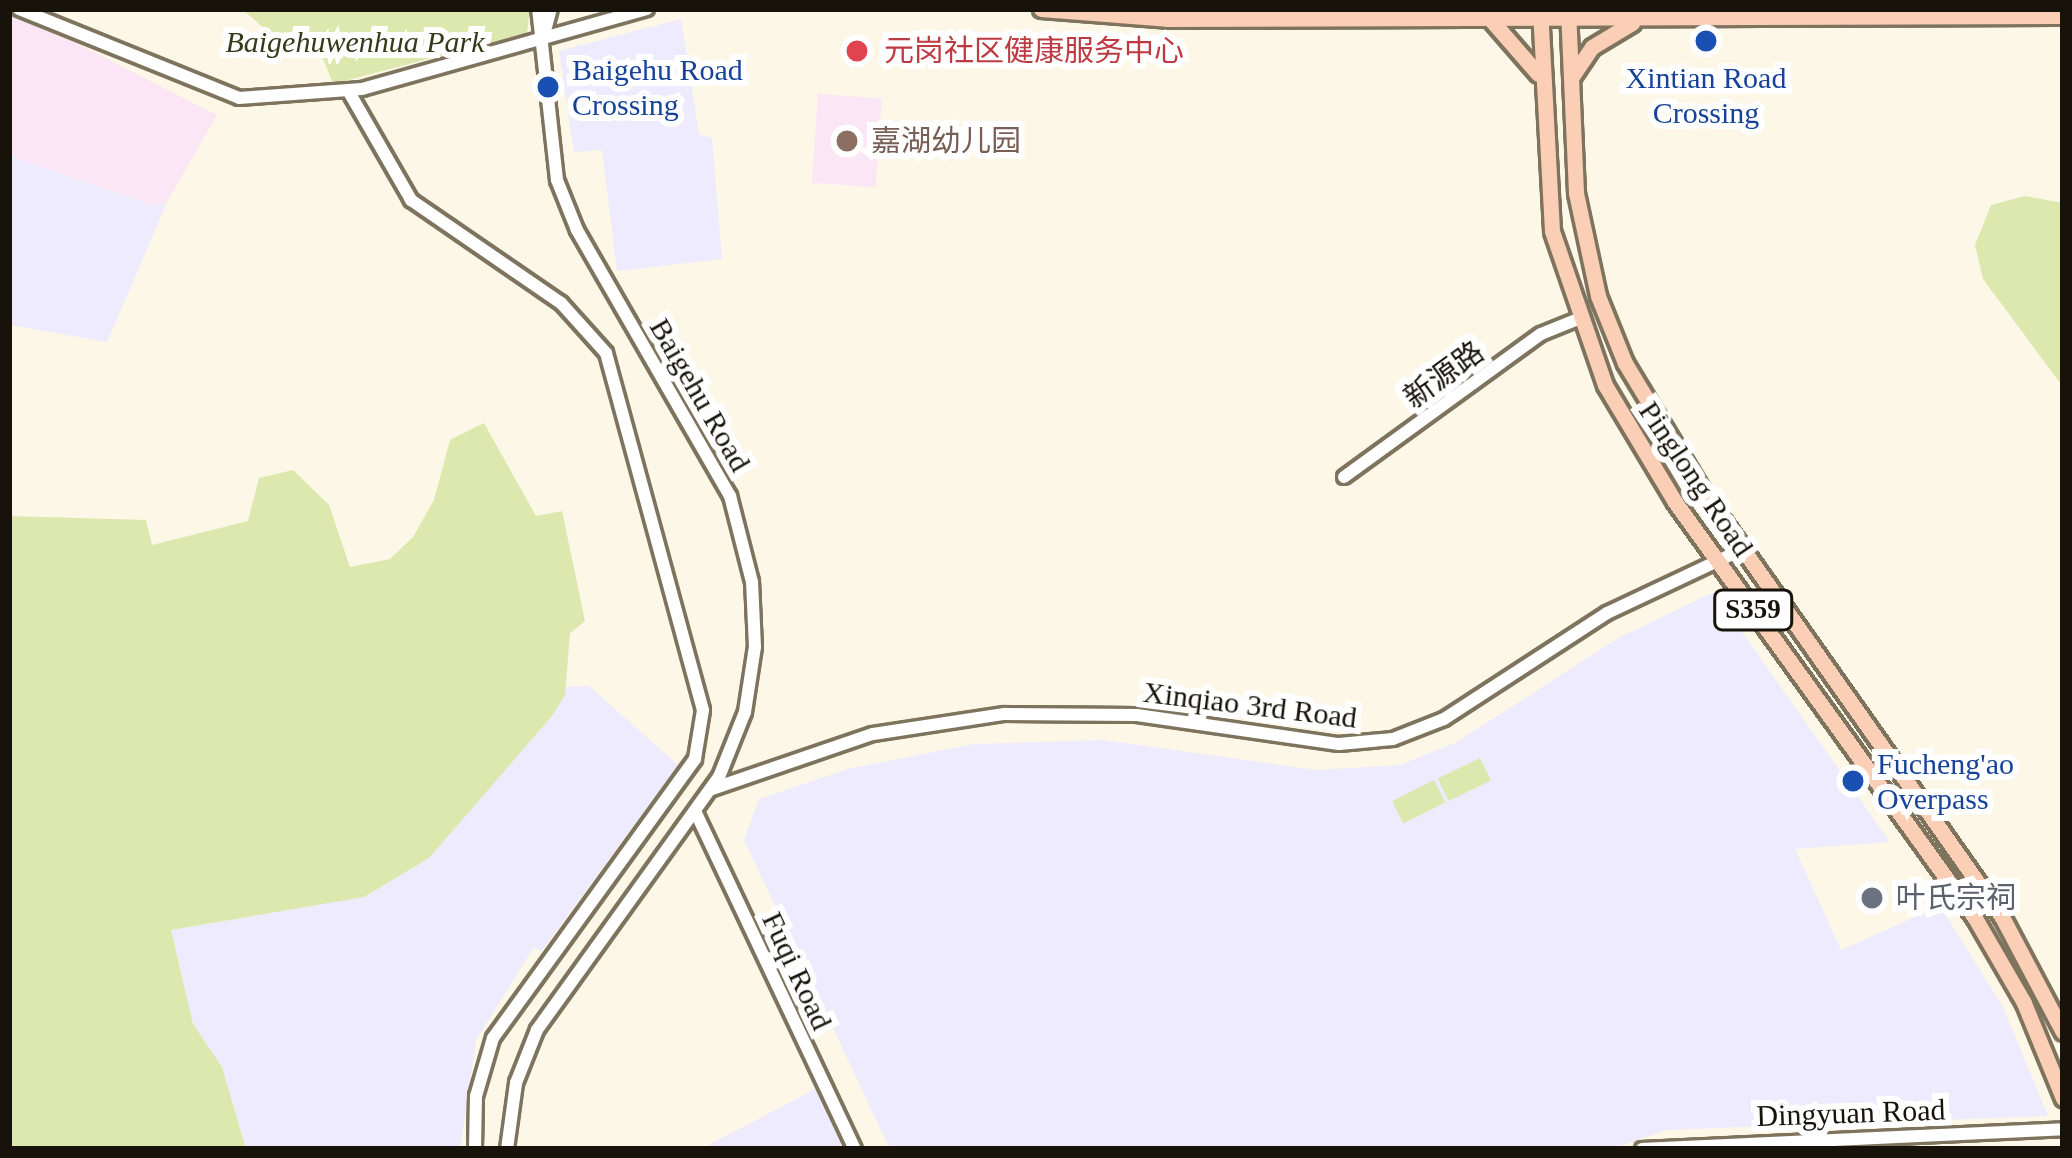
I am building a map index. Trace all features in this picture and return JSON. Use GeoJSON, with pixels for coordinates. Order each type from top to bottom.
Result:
{"type":"FeatureCollection","features":[{"type":"Feature","properties":{"kind":"main road"},"geometry":{"type":"LineString","coordinates":[[1041,9],[1168,20],[1490,20],[1540,14],[1646,19],[2063,16]]}},
{"type":"Feature","properties":{"kind":"main road","name":"Pinglong Road"},"geometry":{"type":"LineString","coordinates":[[1540,14],[1540,84],[1552,231],[1576,320],[1620,416],[1717,561],[1975,918],[2024,1003],[2063,1098]]}},
{"type":"Feature","properties":{"kind":"main road","name":"Pinglong Road"},"geometry":{"type":"LineString","coordinates":[[1568,14],[1568,92],[1582,230],[1611,331],[1660,426],[1984,890],[2063,1032]]}},
{"type":"Feature","properties":{"kind":"main road"},"geometry":{"type":"LineString","coordinates":[[1568,92],[1592,47],[1646,19]]}},
{"type":"Feature","properties":{"kind":"main road"},"geometry":{"type":"LineString","coordinates":[[1490,20],[1521,45],[1540,84]]}},
{"type":"Feature","properties":{"kind":"street"},"geometry":{"type":"LineString","coordinates":[[19,9],[218,94],[349,92],[541,43],[647,9]]}},
{"type":"Feature","properties":{"kind":"street","name":"Baigehu Road"},"geometry":{"type":"LineString","coordinates":[[507,1149],[516,1083],[537,1030],[712,789],[751,679],[746,551],[719,472],[565,206],[545,125],[538,9]]}},
{"type":"Feature","properties":{"kind":"street","name":"Baigehu Road"},"geometry":{"type":"LineString","coordinates":[[541,43],[551,9]]}},
{"type":"Feature","properties":{"kind":"street"},"geometry":{"type":"LineString","coordinates":[[349,92],[411,200],[561,304],[606,353],[703,710],[695,759],[493,1038],[476,1096],[475,1149]]}},
{"type":"Feature","properties":{"kind":"street","name":"新源路"},"geometry":{"type":"LineString","coordinates":[[1343,477],[1541,334],[1576,320]]}},
{"type":"Feature","properties":{"kind":"street","name":"Xinqiao 3rd Road"},"geometry":{"type":"LineString","coordinates":[[712,789],[841,742],[1004,714],[1137,715],[1339,744],[1393,739],[1444,718],[1607,613],[1743,549]]}},
{"type":"Feature","properties":{"kind":"street","name":"Fuqi Road"},"geometry":{"type":"LineString","coordinates":[[696,813],[854,1149]]}},
{"type":"Feature","properties":{"kind":"street","name":"Dingyuan Road"},"geometry":{"type":"LineString","coordinates":[[1642,1149],[2063,1129]]}},
{"type":"Feature","properties":{"kind":"shaded area"},"geometry":{"type":"Polygon","coordinates":[[[9,9],[217,115],[167,202],[154,206],[9,155],[9,9]]]}},
{"type":"Feature","properties":{"kind":"shaded area"},"geometry":{"type":"Polygon","coordinates":[[[681,19],[699,134],[712,138],[722,259],[617,271],[602,150],[574,152],[559,51],[681,19]]]}},
{"type":"Feature","properties":{"kind":"shaded area","name":"嘉湖幼儿园"},"geometry":{"type":"Polygon","coordinates":[[[818,94],[882,98],[876,187],[812,183],[818,94]]]}},
{"type":"Feature","properties":{"kind":"shaded area"},"geometry":{"type":"Polygon","coordinates":[[[9,155],[154,206],[167,202],[107,342],[9,325],[9,155]]]}},
{"type":"Feature","properties":{"kind":"shaded area"},"geometry":{"type":"Polygon","coordinates":[[[1714,592],[1890,842],[1795,849],[1841,950],[1940,906],[2003,1007],[2048,1116],[1666,1130],[1612,1149],[890,1149],[744,840],[759,799],[848,769],[974,744],[1103,740],[1317,770],[1400,765],[1457,742],[1620,637],[1714,592]]]}},
{"type":"Feature","properties":{"kind":"shaded area"},"geometry":{"type":"Polygon","coordinates":[[[589,686],[678,765],[541,952],[534,947],[476,1040],[460,1149],[246,1149],[222,1067],[193,1024],[171,930],[364,897],[428,858],[552,716],[564,687],[589,686]]]}},
{"type":"Feature","properties":{"kind":"shaded area"},"geometry":{"type":"Polygon","coordinates":[[[819,1087],[847,1149],[701,1149],[819,1087]]]}},
{"type":"Feature","properties":{"kind":"green space","name":"Baigehuwenhua Park"},"geometry":{"type":"Polygon","coordinates":[[[242,9],[530,9],[527,33],[333,84],[314,36],[276,39],[242,9]]]}},
{"type":"Feature","properties":{"kind":"green space"},"geometry":{"type":"Polygon","coordinates":[[[2025,196],[2063,203],[2063,387],[1983,279],[1975,245],[1991,205],[2025,196]]]}},
{"type":"Feature","properties":{"kind":"green space"},"geometry":{"type":"Polygon","coordinates":[[[484,423],[536,516],[562,511],[585,621],[570,633],[565,695],[552,716],[429,858],[364,897],[171,930],[193,1024],[222,1067],[246,1149],[9,1149],[9,516],[146,520],[152,545],[248,521],[259,478],[293,470],[329,505],[350,567],[390,559],[413,537],[434,500],[450,440],[484,423]]]}},
{"type":"Feature","properties":{"kind":"green space"},"geometry":{"type":"Polygon","coordinates":[[[1480,758],[1491,780],[1449,801],[1438,779],[1480,758]]]}},
{"type":"Feature","properties":{"kind":"green space"},"geometry":{"type":"Polygon","coordinates":[[[1434,780],[1445,802],[1403,824],[1392,801],[1434,780]]]}},
{"type":"Feature","properties":{"kind":"place","name":"Xintian Road Crossing"},"geometry":{"type":"Point","coordinates":[1706,41]}},
{"type":"Feature","properties":{"kind":"place","name":"元岗社区健康服务中心"},"geometry":{"type":"Point","coordinates":[857,51]}},
{"type":"Feature","properties":{"kind":"place","name":"Baigehu Road Crossing"},"geometry":{"type":"Point","coordinates":[548,87]}},
{"type":"Feature","properties":{"kind":"place","name":"嘉湖幼儿园"},"geometry":{"type":"Point","coordinates":[847,141]}},
{"type":"Feature","properties":{"kind":"place","name":"Fucheng'ao Overpass"},"geometry":{"type":"Point","coordinates":[1853,781]}},
{"type":"Feature","properties":{"kind":"place","name":"叶氏宗祠"},"geometry":{"type":"Point","coordinates":[1872,898]}}]}
